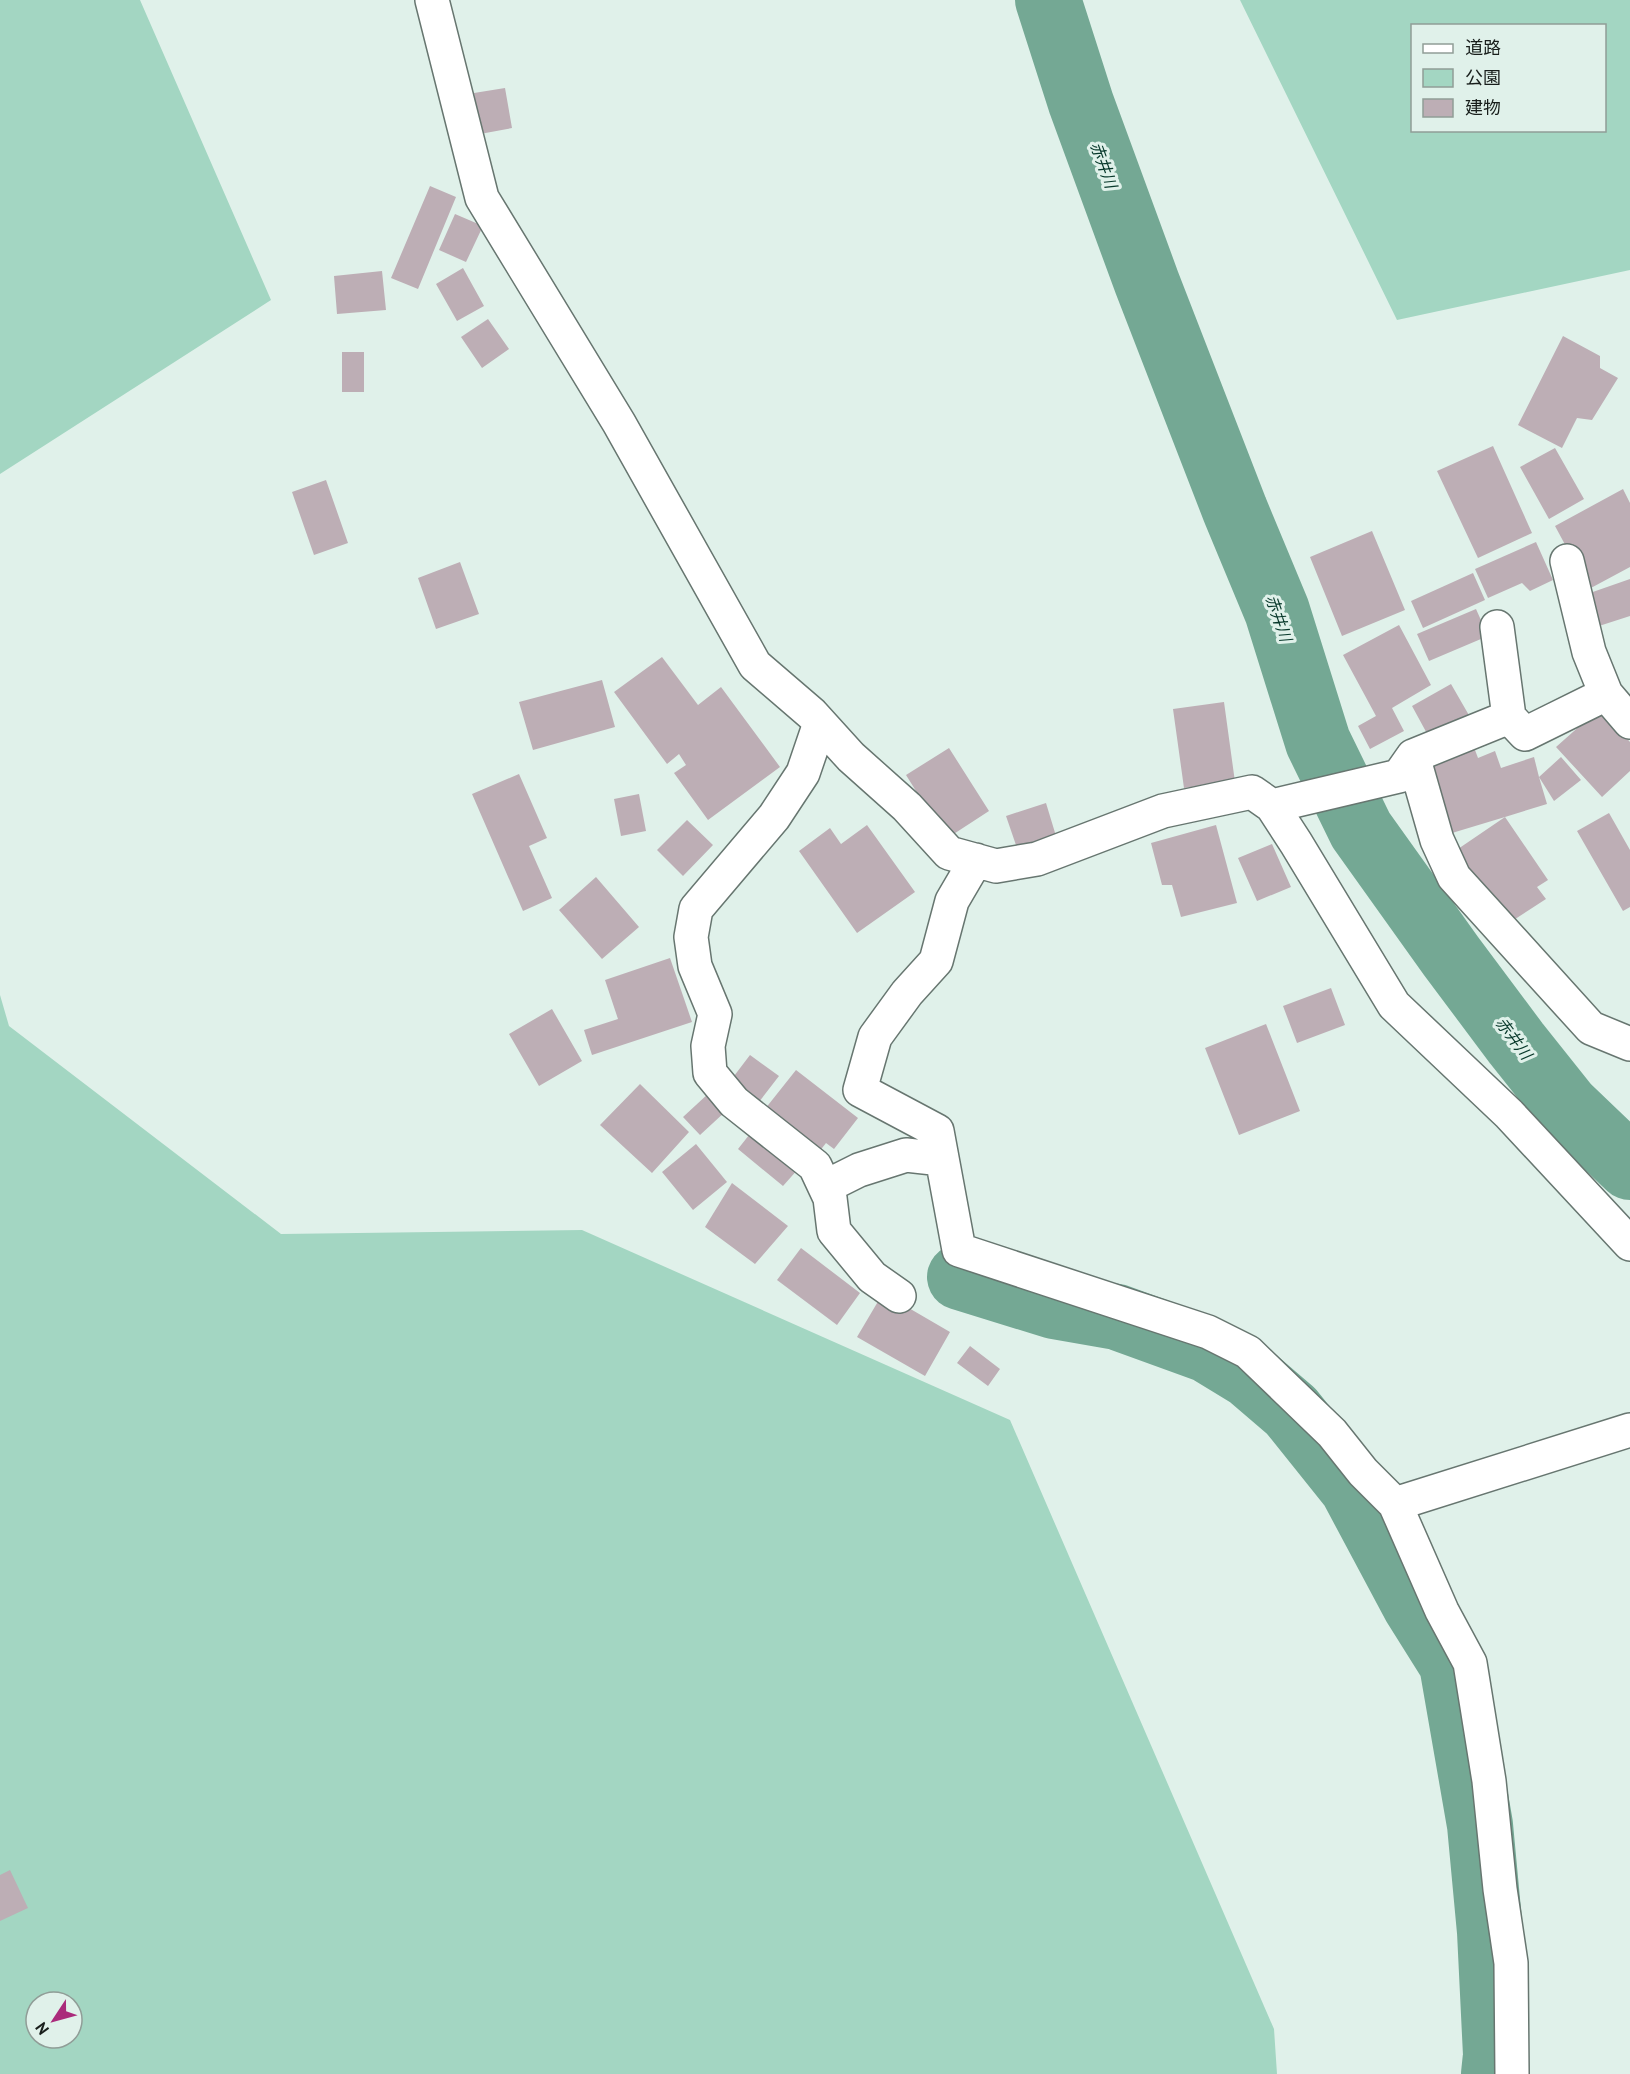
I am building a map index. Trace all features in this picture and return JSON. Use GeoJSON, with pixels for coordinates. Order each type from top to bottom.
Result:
{"type":"FeatureCollection","features":[{"type":"Feature","properties":{"kind":"street"},"geometry":{"type":"LineString","coordinates":[[432,0],[482,198],[619,423],[755,665],[820,723],[851,757],[907,807],[949,853],[996,866],[1038,859],[1163,811],[1252,792],[1272,806],[1394,1005],[1509,1114],[1630,1244]]}},
{"type":"Feature","properties":{"kind":"street"},"geometry":{"type":"LineString","coordinates":[[1567,561],[1589,652],[1606,694],[1630,722]]}},
{"type":"Feature","properties":{"kind":"street"},"geometry":{"type":"LineString","coordinates":[[1497,627],[1509,717],[1525,735],[1606,694]]}},
{"type":"Feature","properties":{"kind":"street"},"geometry":{"type":"LineString","coordinates":[[1272,806],[1406,766],[1509,717]]}},
{"type":"Feature","properties":{"kind":"street"},"geometry":{"type":"LineString","coordinates":[[820,723],[804,773],[774,817],[696,909],[691,937],[695,966],[715,1014],[708,1046],[710,1073],[734,1102],[815,1166],[831,1198],[834,1231],[872,1277],[899,1296]]}},
{"type":"Feature","properties":{"kind":"street"},"geometry":{"type":"LineString","coordinates":[[1406,766],[1454,877],[1590,1028],[1630,1044]]}},
{"type":"Feature","properties":{"kind":"street"},"geometry":{"type":"LineString","coordinates":[[976,860],[952,901],[936,962],[907,993],[875,1037],[860,1090],[937,1131],[959,1250],[1208,1332],[1248,1352],[1332,1433],[1363,1472],[1395,1504],[1442,1611],[1470,1663],[1489,1781],[1500,1889],[1511,1963],[1512,2074]]}},
{"type":"Feature","properties":{"kind":"street"},"geometry":{"type":"LineString","coordinates":[[825,1187],[859,1170],[906,1155],[942,1159]]}},
{"type":"Feature","properties":{"kind":"street"},"geometry":{"type":"LineString","coordinates":[[1395,1504],[1630,1430]]}},
{"type":"Feature","properties":{"kind":"green space"},"geometry":{"type":"Polygon","coordinates":[[[0,0],[140,0],[271,300],[0,474],[0,0]]]}},
{"type":"Feature","properties":{"kind":"green space"},"geometry":{"type":"Polygon","coordinates":[[[1240,0],[1630,0],[1630,270],[1397,320],[1240,0]]]}},
{"type":"Feature","properties":{"kind":"green space"},"geometry":{"type":"Polygon","coordinates":[[[0,995],[9,1026],[281,1234],[582,1230],[1010,1420],[1274,2029],[1277,2074],[0,2074],[0,995]]]}},
{"type":"Feature","properties":{"kind":"building"},"geometry":{"type":"Polygon","coordinates":[[[505,88],[512,128],[480,134],[474,93],[505,88]]]}},
{"type":"Feature","properties":{"kind":"building"},"geometry":{"type":"Polygon","coordinates":[[[430,186],[456,197],[418,289],[391,278],[430,186]]]}},
{"type":"Feature","properties":{"kind":"building"},"geometry":{"type":"Polygon","coordinates":[[[455,214],[483,226],[466,262],[439,250],[455,214]]]}},
{"type":"Feature","properties":{"kind":"building"},"geometry":{"type":"Polygon","coordinates":[[[463,268],[484,306],[457,321],[436,284],[463,268]]]}},
{"type":"Feature","properties":{"kind":"building"},"geometry":{"type":"Polygon","coordinates":[[[382,271],[386,310],[337,314],[334,276],[382,271]]]}},
{"type":"Feature","properties":{"kind":"building"},"geometry":{"type":"Polygon","coordinates":[[[488,319],[509,349],[482,368],[461,337],[488,319]]]}},
{"type":"Feature","properties":{"kind":"building"},"geometry":{"type":"Polygon","coordinates":[[[1563,336],[1600,356],[1600,368],[1618,378],[1592,420],[1577,418],[1562,448],[1518,425],[1563,336]]]}},
{"type":"Feature","properties":{"kind":"building"},"geometry":{"type":"Polygon","coordinates":[[[342,352],[364,352],[364,392],[342,392],[342,352]]]}},
{"type":"Feature","properties":{"kind":"building"},"geometry":{"type":"Polygon","coordinates":[[[1493,446],[1532,533],[1478,558],[1437,471],[1493,446]]]}},
{"type":"Feature","properties":{"kind":"building"},"geometry":{"type":"Polygon","coordinates":[[[1555,448],[1584,499],[1549,519],[1520,467],[1555,448]]]}},
{"type":"Feature","properties":{"kind":"building"},"geometry":{"type":"Polygon","coordinates":[[[326,480],[348,543],[314,555],[292,492],[326,480]]]}},
{"type":"Feature","properties":{"kind":"building"},"geometry":{"type":"Polygon","coordinates":[[[1623,489],[1630,503],[1630,567],[1589,589],[1555,526],[1623,489]]]}},
{"type":"Feature","properties":{"kind":"building"},"geometry":{"type":"Polygon","coordinates":[[[1372,531],[1405,610],[1342,636],[1310,557],[1372,531]]]}},
{"type":"Feature","properties":{"kind":"building"},"geometry":{"type":"Polygon","coordinates":[[[1536,542],[1553,580],[1530,591],[1522,583],[1488,598],[1475,569],[1536,542]]]}},
{"type":"Feature","properties":{"kind":"building"},"geometry":{"type":"Polygon","coordinates":[[[460,562],[479,614],[436,629],[418,578],[460,562]]]}},
{"type":"Feature","properties":{"kind":"building"},"geometry":{"type":"Polygon","coordinates":[[[1473,573],[1485,600],[1423,628],[1411,601],[1473,573]]]}},
{"type":"Feature","properties":{"kind":"building"},"geometry":{"type":"Polygon","coordinates":[[[1630,579],[1630,616],[1599,626],[1587,594],[1630,579]]]}},
{"type":"Feature","properties":{"kind":"building"},"geometry":{"type":"Polygon","coordinates":[[[1476,609],[1488,636],[1429,661],[1417,634],[1476,609]]]}},
{"type":"Feature","properties":{"kind":"building"},"geometry":{"type":"Polygon","coordinates":[[[1399,625],[1431,685],[1392,708],[1404,731],[1370,749],[1358,726],[1376,716],[1343,655],[1399,625]]]}},
{"type":"Feature","properties":{"kind":"building"},"geometry":{"type":"Polygon","coordinates":[[[662,657],[698,705],[721,687],[780,767],[708,820],[674,773],[686,765],[679,754],[667,764],[614,692],[662,657]]]}},
{"type":"Feature","properties":{"kind":"building"},"geometry":{"type":"Polygon","coordinates":[[[602,680],[615,727],[533,750],[519,702],[602,680]]]}},
{"type":"Feature","properties":{"kind":"building"},"geometry":{"type":"Polygon","coordinates":[[[1451,684],[1470,717],[1430,739],[1412,706],[1451,684]]]}},
{"type":"Feature","properties":{"kind":"building"},"geometry":{"type":"Polygon","coordinates":[[[1224,702],[1235,782],[1184,788],[1173,709],[1224,702]]]}},
{"type":"Feature","properties":{"kind":"building"},"geometry":{"type":"Polygon","coordinates":[[[1600,708],[1630,742],[1630,771],[1602,797],[1556,747],[1600,708]]]}},
{"type":"Feature","properties":{"kind":"building"},"geometry":{"type":"Polygon","coordinates":[[[1472,742],[1478,758],[1495,751],[1501,768],[1534,757],[1547,804],[1452,833],[1428,758],[1472,742]]]}},
{"type":"Feature","properties":{"kind":"building"},"geometry":{"type":"Polygon","coordinates":[[[949,748],[989,811],[946,839],[906,775],[949,748]]]}},
{"type":"Feature","properties":{"kind":"building"},"geometry":{"type":"Polygon","coordinates":[[[1561,757],[1581,780],[1554,801],[1539,777],[1561,757]]]}},
{"type":"Feature","properties":{"kind":"building"},"geometry":{"type":"Polygon","coordinates":[[[519,774],[547,838],[529,846],[552,898],[523,911],[472,794],[519,774]]]}},
{"type":"Feature","properties":{"kind":"building"},"geometry":{"type":"Polygon","coordinates":[[[639,794],[646,831],[621,836],[614,799],[639,794]]]}},
{"type":"Feature","properties":{"kind":"building"},"geometry":{"type":"Polygon","coordinates":[[[1046,803],[1056,836],[1017,848],[1006,816],[1046,803]]]}},
{"type":"Feature","properties":{"kind":"building"},"geometry":{"type":"Polygon","coordinates":[[[1609,813],[1630,850],[1630,907],[1623,911],[1577,831],[1609,813]]]}},
{"type":"Feature","properties":{"kind":"building"},"geometry":{"type":"Polygon","coordinates":[[[1505,817],[1548,880],[1537,887],[1546,899],[1506,925],[1455,851],[1505,817]]]}},
{"type":"Feature","properties":{"kind":"building"},"geometry":{"type":"Polygon","coordinates":[[[687,820],[713,845],[683,876],[657,850],[687,820]]]}},
{"type":"Feature","properties":{"kind":"building"},"geometry":{"type":"Polygon","coordinates":[[[867,825],[915,892],[857,933],[799,851],[830,828],[841,844],[867,825]]]}},
{"type":"Feature","properties":{"kind":"building"},"geometry":{"type":"Polygon","coordinates":[[[1216,825],[1237,903],[1181,917],[1172,885],[1162,885],[1151,843],[1216,825]]]}},
{"type":"Feature","properties":{"kind":"building"},"geometry":{"type":"Polygon","coordinates":[[[1272,844],[1291,887],[1257,901],[1238,858],[1272,844]]]}},
{"type":"Feature","properties":{"kind":"building"},"geometry":{"type":"Polygon","coordinates":[[[596,877],[639,927],[602,959],[559,910],[596,877]]]}},
{"type":"Feature","properties":{"kind":"building"},"geometry":{"type":"Polygon","coordinates":[[[670,958],[692,1022],[592,1055],[584,1030],[618,1019],[605,980],[670,958]]]}},
{"type":"Feature","properties":{"kind":"building"},"geometry":{"type":"Polygon","coordinates":[[[1331,988],[1345,1025],[1297,1043],[1283,1006],[1331,988]]]}},
{"type":"Feature","properties":{"kind":"building"},"geometry":{"type":"Polygon","coordinates":[[[552,1009],[582,1061],[539,1086],[509,1034],[552,1009]]]}},
{"type":"Feature","properties":{"kind":"building"},"geometry":{"type":"Polygon","coordinates":[[[1266,1024],[1300,1111],[1239,1135],[1205,1048],[1266,1024]]]}},
{"type":"Feature","properties":{"kind":"building"},"geometry":{"type":"Polygon","coordinates":[[[750,1055],[779,1076],[759,1102],[731,1080],[750,1055]]]}},
{"type":"Feature","properties":{"kind":"building"},"geometry":{"type":"Polygon","coordinates":[[[796,1070],[858,1118],[834,1149],[826,1143],[819,1152],[765,1109],[796,1070]]]}},
{"type":"Feature","properties":{"kind":"building"},"geometry":{"type":"Polygon","coordinates":[[[640,1084],[689,1132],[652,1173],[600,1125],[640,1084]]]}},
{"type":"Feature","properties":{"kind":"building"},"geometry":{"type":"Polygon","coordinates":[[[709,1093],[726,1111],[700,1135],[683,1117],[709,1093]]]}},
{"type":"Feature","properties":{"kind":"building"},"geometry":{"type":"Polygon","coordinates":[[[753,1130],[799,1168],[783,1186],[738,1149],[753,1130]]]}},
{"type":"Feature","properties":{"kind":"building"},"geometry":{"type":"Polygon","coordinates":[[[696,1144],[727,1182],[693,1210],[662,1172],[696,1144]]]}},
{"type":"Feature","properties":{"kind":"building"},"geometry":{"type":"Polygon","coordinates":[[[732,1183],[788,1226],[755,1264],[705,1227],[732,1183]]]}},
{"type":"Feature","properties":{"kind":"building"},"geometry":{"type":"Polygon","coordinates":[[[801,1248],[860,1293],[837,1325],[777,1280],[801,1248]]]}},
{"type":"Feature","properties":{"kind":"building"},"geometry":{"type":"Polygon","coordinates":[[[883,1293],[950,1332],[925,1376],[857,1337],[883,1293]]]}},
{"type":"Feature","properties":{"kind":"building"},"geometry":{"type":"Polygon","coordinates":[[[970,1346],[1000,1369],[988,1386],[957,1363],[970,1346]]]}},
{"type":"Feature","properties":{"kind":"building"},"geometry":{"type":"Polygon","coordinates":[[[10,1870],[28,1908],[0,1921],[0,1875],[10,1870]]]}},
{"type":"Feature","properties":{"kind":"waterway","name":"赤井川"},"geometry":{"type":"LineString","coordinates":[[1048,0],[1081,103],[1147,283],[1235,510],[1277,611],[1318,742],[1361,830],[1451,956],[1567,1107],[1630,1167]]}},
{"type":"Feature","properties":{"kind":"waterway"},"geometry":{"type":"LineString","coordinates":[[960,1277],[1054,1306],[1117,1317],[1208,1350],[1249,1375],[1291,1411],[1352,1487],[1415,1605],[1452,1664],[1480,1825],[1490,1932],[1496,2055],[1494,2074]]}}]}
